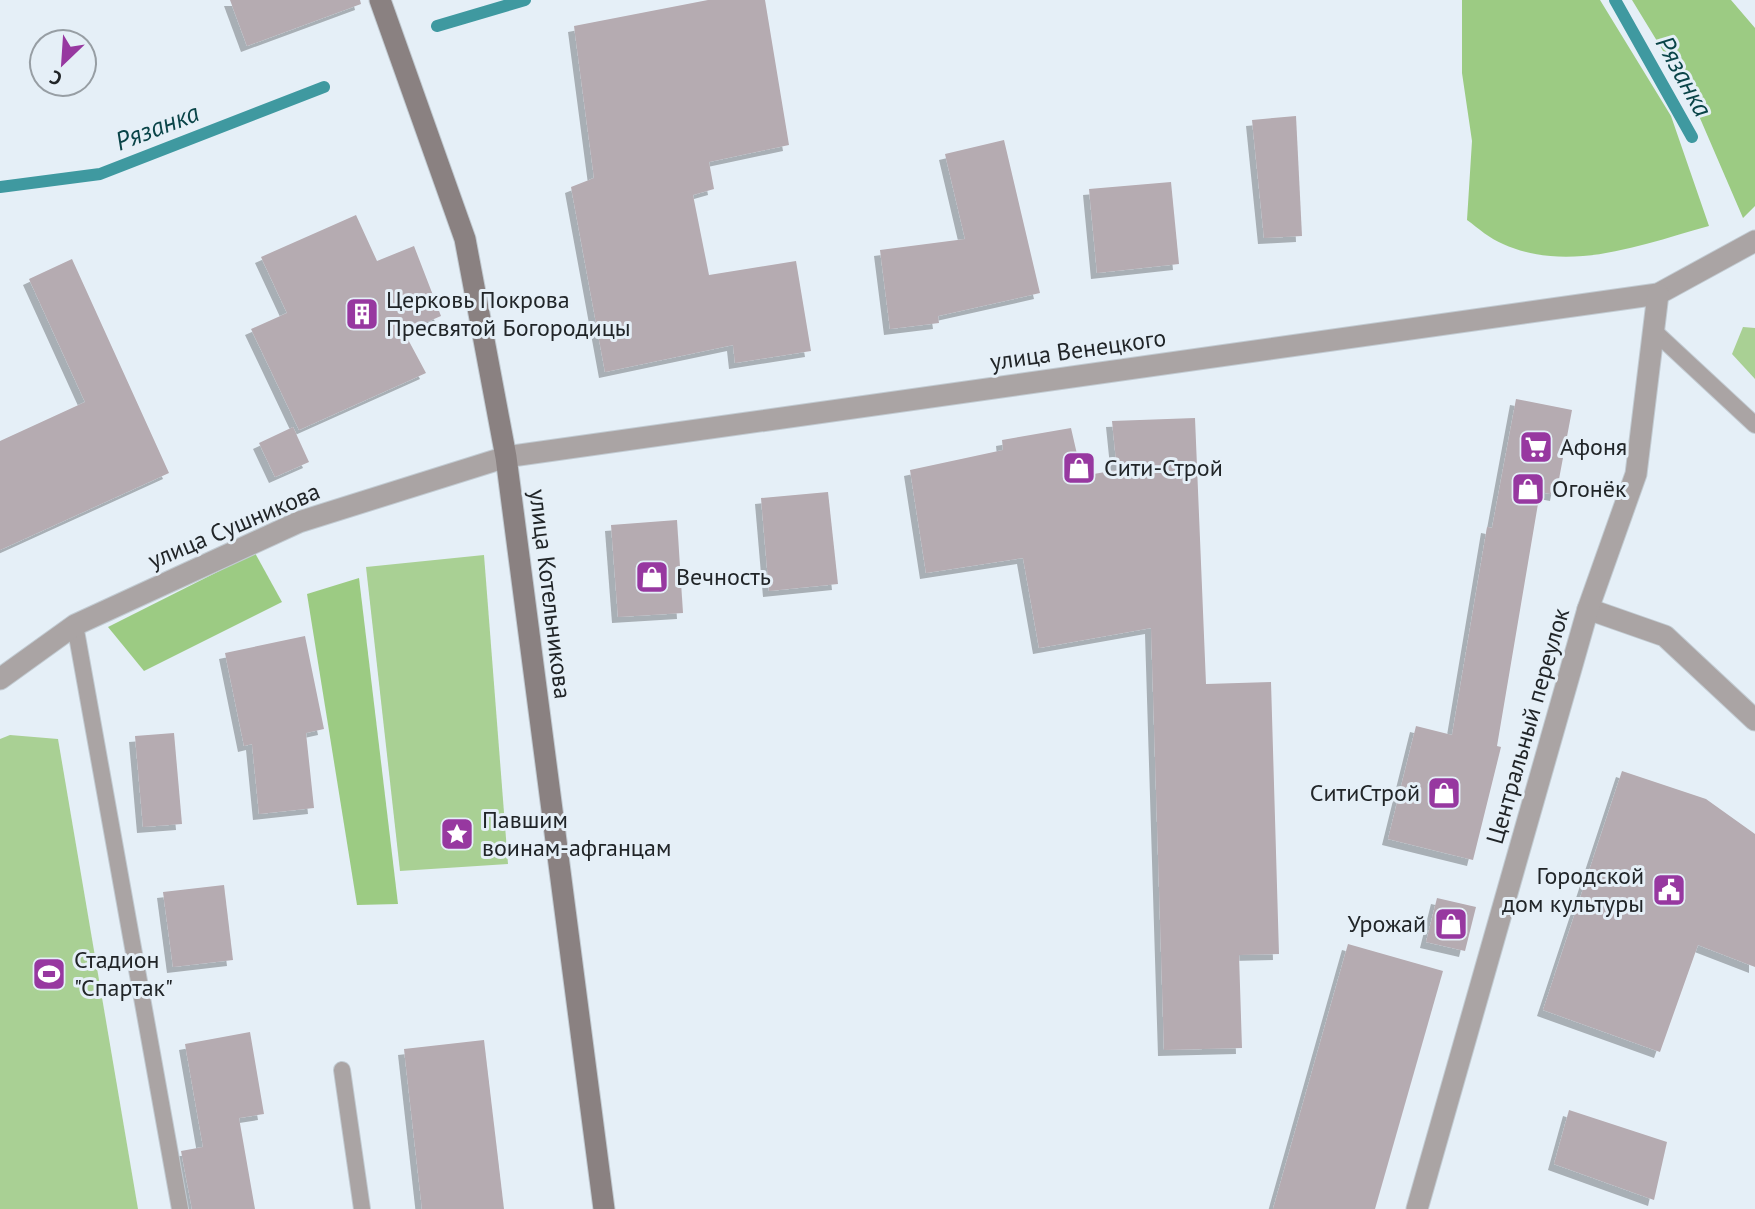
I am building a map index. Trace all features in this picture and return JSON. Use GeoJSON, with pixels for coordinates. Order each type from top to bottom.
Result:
{"type":"FeatureCollection","features":[{"type":"Feature","properties":{"kind":"street","name":"улица Котельникова"},"geometry":{"type":"LineString","coordinates":[[380,0],[465,239],[506,457],[604,1209]]}},
{"type":"Feature","properties":{"kind":"street"},"geometry":{"type":"LineString","coordinates":[[1658,294],[1755,242]]}},
{"type":"Feature","properties":{"kind":"street","name":"улица Венецкого"},"geometry":{"type":"LineString","coordinates":[[506,457],[1658,294]]}},
{"type":"Feature","properties":{"kind":"street","name":"Центральный переулок"},"geometry":{"type":"LineString","coordinates":[[1417,1209],[1588,609],[1636,474],[1658,294]]}},
{"type":"Feature","properties":{"kind":"street","name":"улица Сушникова"},"geometry":{"type":"LineString","coordinates":[[0,679],[75,625],[299,522],[506,457]]}},
{"type":"Feature","properties":{"kind":"street"},"geometry":{"type":"LineString","coordinates":[[1588,609],[1665,636],[1755,720]]}},
{"type":"Feature","properties":{"kind":"lane"},"geometry":{"type":"LineString","coordinates":[[1654,331],[1755,425]]}},
{"type":"Feature","properties":{"kind":"lane"},"geometry":{"type":"LineString","coordinates":[[75,625],[180,1209]]}},
{"type":"Feature","properties":{"kind":"lane"},"geometry":{"type":"LineString","coordinates":[[342,1070],[362,1209]]}},
{"type":"Feature","properties":{"kind":"green space"},"geometry":{"type":"Polygon","coordinates":[[[1462,0],[1600,0],[1671,116],[1709,226],[1632,248],[1580,256],[1554,256],[1528,253],[1503,244],[1467,220],[1472,141],[1462,73],[1462,0]]]}},
{"type":"Feature","properties":{"kind":"green space"},"geometry":{"type":"Polygon","coordinates":[[[1632,0],[1731,0],[1755,28],[1755,206],[1743,218],[1690,95],[1632,0]]]}},
{"type":"Feature","properties":{"kind":"green space"},"geometry":{"type":"Polygon","coordinates":[[[1743,327],[1755,328],[1755,379],[1732,354],[1743,327]]]}},
{"type":"Feature","properties":{"kind":"green space"},"geometry":{"type":"Polygon","coordinates":[[[255,553],[282,602],[144,671],[108,627],[255,553]]]}},
{"type":"Feature","properties":{"kind":"green space"},"geometry":{"type":"Polygon","coordinates":[[[484,555],[508,864],[400,871],[366,567],[484,555]]]}},
{"type":"Feature","properties":{"kind":"green space"},"geometry":{"type":"Polygon","coordinates":[[[359,578],[398,904],[357,905],[307,594],[359,578]]]}},
{"type":"Feature","properties":{"kind":"green space","name":"Стадион \"Спартак\""},"geometry":{"type":"Polygon","coordinates":[[[10,735],[58,739],[138,1209],[0,1209],[0,739],[10,735]]]}},
{"type":"Feature","properties":{"kind":"building"},"geometry":{"type":"Polygon","coordinates":[[[230,0],[360,0],[361,4],[247,46],[230,0]]]}},
{"type":"Feature","properties":{"kind":"building"},"geometry":{"type":"Polygon","coordinates":[[[708,0],[765,0],[789,145],[709,162],[714,189],[693,195],[709,275],[796,261],[811,351],[735,363],[733,345],[605,372],[571,187],[594,178],[574,26],[708,0]]]}},
{"type":"Feature","properties":{"kind":"building"},"geometry":{"type":"Polygon","coordinates":[[[1296,116],[1302,236],[1264,238],[1252,120],[1296,116]]]}},
{"type":"Feature","properties":{"kind":"building"},"geometry":{"type":"Polygon","coordinates":[[[1004,140],[1040,293],[938,316],[939,323],[890,329],[880,250],[965,239],[945,154],[1004,140]]]}},
{"type":"Feature","properties":{"kind":"building"},"geometry":{"type":"Polygon","coordinates":[[[1171,182],[1179,264],[1097,273],[1089,189],[1171,182]]]}},
{"type":"Feature","properties":{"kind":"building","name":"Церковь Покрова Пресвятой Богородицы"},"geometry":{"type":"Polygon","coordinates":[[[356,215],[377,261],[414,246],[441,316],[404,332],[426,373],[299,430],[251,329],[287,313],[261,257],[356,215]]]}},
{"type":"Feature","properties":{"kind":"building"},"geometry":{"type":"Polygon","coordinates":[[[72,259],[169,473],[0,550],[0,441],[85,402],[29,279],[72,259]]]}},
{"type":"Feature","properties":{"kind":"building"},"geometry":{"type":"Polygon","coordinates":[[[1516,399],[1572,410],[1556,495],[1540,492],[1497,746],[1501,747],[1473,860],[1388,839],[1416,726],[1452,735],[1487,527],[1492,528],[1516,399]]]}},
{"type":"Feature","properties":{"kind":"building"},"geometry":{"type":"Polygon","coordinates":[[[1195,418],[1206,684],[1271,682],[1279,954],[1239,955],[1242,1048],[1164,1050],[1151,628],[1039,648],[1023,558],[926,573],[910,470],[1003,450],[1002,440],[1071,428],[1082,476],[1117,470],[1112,421],[1195,418]]]}},
{"type":"Feature","properties":{"kind":"building"},"geometry":{"type":"Polygon","coordinates":[[[293,427],[309,462],[275,477],[259,443],[293,427]]]}},
{"type":"Feature","properties":{"kind":"building"},"geometry":{"type":"Polygon","coordinates":[[[828,492],[838,584],[769,591],[761,498],[828,492]]]}},
{"type":"Feature","properties":{"kind":"building"},"geometry":{"type":"Polygon","coordinates":[[[677,520],[683,613],[618,617],[611,525],[677,520]]]}},
{"type":"Feature","properties":{"kind":"building"},"geometry":{"type":"Polygon","coordinates":[[[305,636],[324,729],[306,733],[314,808],[259,814],[252,744],[244,746],[225,653],[305,636]]]}},
{"type":"Feature","properties":{"kind":"building"},"geometry":{"type":"Polygon","coordinates":[[[174,733],[182,824],[143,827],[135,736],[174,733]]]}},
{"type":"Feature","properties":{"kind":"building","name":"Городской дом культуры"},"geometry":{"type":"Polygon","coordinates":[[[1622,771],[1706,799],[1755,834],[1755,967],[1698,945],[1660,1052],[1543,1010],[1622,771]]]}},
{"type":"Feature","properties":{"kind":"building"},"geometry":{"type":"Polygon","coordinates":[[[224,885],[233,960],[173,967],[163,892],[224,885]]]}},
{"type":"Feature","properties":{"kind":"building","name":"Урожай"},"geometry":{"type":"Polygon","coordinates":[[[1437,898],[1476,907],[1465,951],[1426,942],[1437,898]]]}},
{"type":"Feature","properties":{"kind":"building"},"geometry":{"type":"Polygon","coordinates":[[[1348,944],[1443,971],[1375,1209],[1273,1209],[1348,944]]]}},
{"type":"Feature","properties":{"kind":"building"},"geometry":{"type":"Polygon","coordinates":[[[250,1032],[264,1114],[239,1118],[255,1209],[192,1209],[181,1151],[203,1147],[185,1044],[250,1032]]]}},
{"type":"Feature","properties":{"kind":"building"},"geometry":{"type":"Polygon","coordinates":[[[484,1040],[504,1209],[422,1209],[404,1049],[484,1040]]]}},
{"type":"Feature","properties":{"kind":"building"},"geometry":{"type":"Polygon","coordinates":[[[1569,1110],[1667,1142],[1654,1200],[1554,1164],[1569,1110]]]}},
{"type":"Feature","properties":{"kind":"waterway","name":"Рязанка"},"geometry":{"type":"LineString","coordinates":[[437,26],[525,0]]}},
{"type":"Feature","properties":{"kind":"waterway","name":"Рязанка"},"geometry":{"type":"LineString","coordinates":[[1615,0],[1692,137]]}},
{"type":"Feature","properties":{"kind":"waterway","name":"Рязанка"},"geometry":{"type":"LineString","coordinates":[[0,187],[100,174],[324,87]]}},
{"type":"Feature","properties":{"kind":"place","name":"Церковь Покрова Пресвятой Богородицы"},"geometry":{"type":"Point","coordinates":[362,314]}},
{"type":"Feature","properties":{"kind":"place","name":"Афоня"},"geometry":{"type":"Point","coordinates":[1536,447]}},
{"type":"Feature","properties":{"kind":"place","name":"Сити-Строй"},"geometry":{"type":"Point","coordinates":[1079,468]}},
{"type":"Feature","properties":{"kind":"place","name":"Огонёк"},"geometry":{"type":"Point","coordinates":[1528,489]}},
{"type":"Feature","properties":{"kind":"place","name":"Вечность"},"geometry":{"type":"Point","coordinates":[652,577]}},
{"type":"Feature","properties":{"kind":"place","name":"СитиСтрой"},"geometry":{"type":"Point","coordinates":[1444,793]}},
{"type":"Feature","properties":{"kind":"place","name":"Павшим воинам-афганцам"},"geometry":{"type":"Point","coordinates":[457,834]}},
{"type":"Feature","properties":{"kind":"place","name":"Городской дом культуры"},"geometry":{"type":"Point","coordinates":[1669,890]}},
{"type":"Feature","properties":{"kind":"place","name":"Урожай"},"geometry":{"type":"Point","coordinates":[1451,924]}},
{"type":"Feature","properties":{"kind":"place","name":"Стадион \"Спартак\""},"geometry":{"type":"Point","coordinates":[49,974]}}]}
